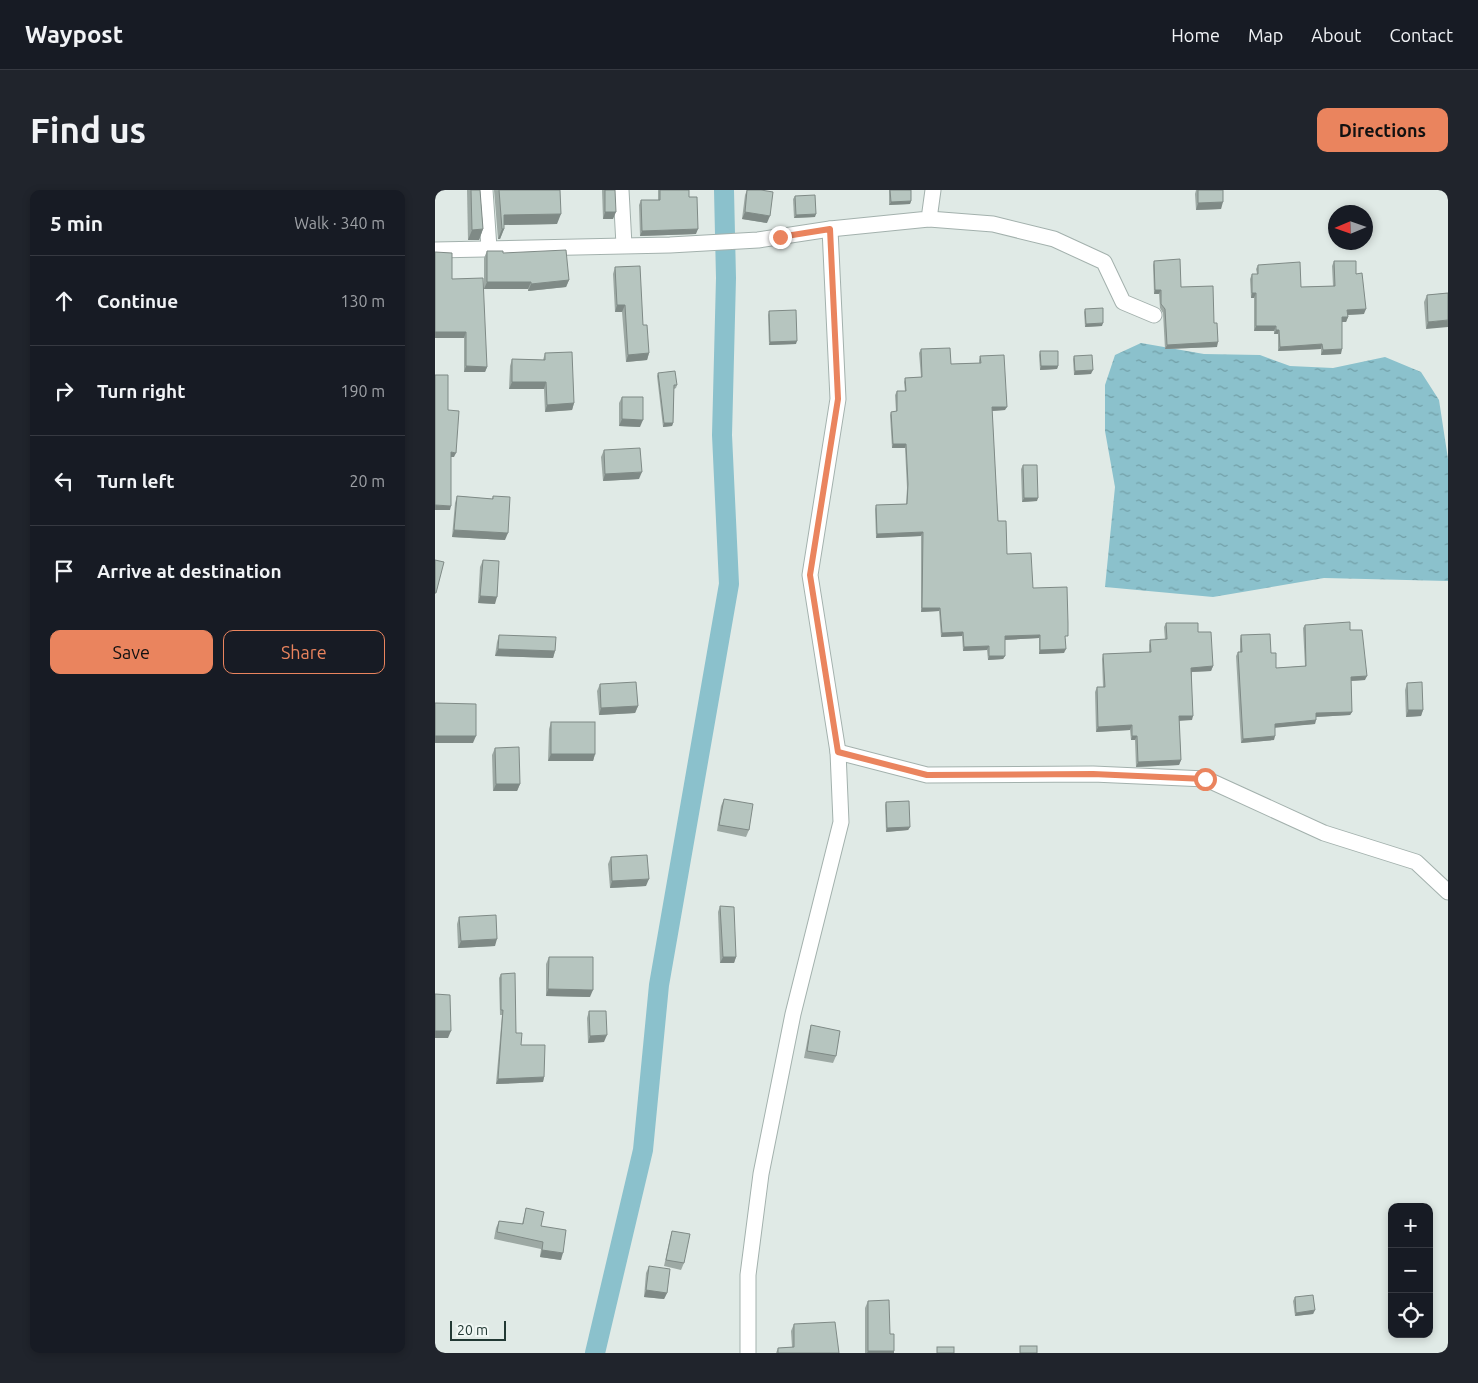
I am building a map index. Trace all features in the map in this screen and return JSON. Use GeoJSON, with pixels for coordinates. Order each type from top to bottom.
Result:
{"type":"FeatureCollection","features":[{"type":"Feature","properties":{"kind":"street"},"geometry":{"type":"LineString","coordinates":[[485,190],[489,248]]}},
{"type":"Feature","properties":{"kind":"street"},"geometry":{"type":"LineString","coordinates":[[621,190],[624,245]]}},
{"type":"Feature","properties":{"kind":"street"},"geometry":{"type":"LineString","coordinates":[[929,219],[933,190]]}},
{"type":"Feature","properties":{"kind":"street"},"geometry":{"type":"LineString","coordinates":[[435,250],[670,245],[758,240],[830,229],[929,219],[993,224],[1053,239],[1104,262],[1123,302],[1154,315]]}},
{"type":"Feature","properties":{"kind":"street"},"geometry":{"type":"LineString","coordinates":[[749,1353],[748,1275],[761,1174],[793,1014],[841,822],[838,752],[810,575],[838,399],[830,229]]}},
{"type":"Feature","properties":{"kind":"street"},"geometry":{"type":"LineString","coordinates":[[838,752],[927,775],[1093,774],[1205,779],[1324,833],[1416,862],[1448,892]]}},
{"type":"Feature","properties":{"kind":"water"},"geometry":{"type":"Polygon","coordinates":[[[1141,343],[1204,354],[1260,355],[1290,366],[1333,368],[1385,357],[1421,372],[1439,400],[1448,459],[1448,581],[1324,578],[1213,597],[1105,587],[1115,487],[1105,431],[1105,385],[1115,355],[1141,343]]]}},
{"type":"Feature","properties":{"kind":"building"},"geometry":{"type":"Polygon","coordinates":[[[471,190],[480,190],[483,229],[472,230],[471,190]]]}},
{"type":"Feature","properties":{"kind":"building"},"geometry":{"type":"Polygon","coordinates":[[[499,190],[560,190],[561,214],[504,215],[504,229],[502,229],[499,190]]]}},
{"type":"Feature","properties":{"kind":"building"},"geometry":{"type":"Polygon","coordinates":[[[605,190],[615,190],[616,212],[605,212],[605,190]]]}},
{"type":"Feature","properties":{"kind":"building"},"geometry":{"type":"Polygon","coordinates":[[[660,190],[689,190],[689,197],[697,197],[698,229],[642,231],[641,200],[660,200],[660,190]]]}},
{"type":"Feature","properties":{"kind":"building"},"geometry":{"type":"Polygon","coordinates":[[[747,190],[773,192],[770,216],[745,212],[747,190]]]}},
{"type":"Feature","properties":{"kind":"building"},"geometry":{"type":"Polygon","coordinates":[[[890,190],[911,190],[911,201],[891,202],[890,190]]]}},
{"type":"Feature","properties":{"kind":"building"},"geometry":{"type":"Polygon","coordinates":[[[1198,190],[1223,190],[1223,202],[1198,203],[1198,190]]]}},
{"type":"Feature","properties":{"kind":"building"},"geometry":{"type":"Polygon","coordinates":[[[815,195],[816,214],[796,215],[795,196],[815,195]]]}},
{"type":"Feature","properties":{"kind":"building"},"geometry":{"type":"Polygon","coordinates":[[[566,250],[569,280],[531,284],[531,282],[487,282],[487,251],[503,251],[503,253],[566,250]]]}},
{"type":"Feature","properties":{"kind":"building"},"geometry":{"type":"Polygon","coordinates":[[[435,252],[452,253],[452,279],[483,278],[487,367],[466,366],[466,332],[435,332],[435,252]]]}},
{"type":"Feature","properties":{"kind":"building"},"geometry":{"type":"Polygon","coordinates":[[[1180,259],[1181,287],[1213,286],[1214,323],[1217,323],[1218,342],[1167,345],[1165,309],[1161,304],[1161,290],[1155,290],[1154,261],[1180,259]]]}},
{"type":"Feature","properties":{"kind":"building"},"geometry":{"type":"Polygon","coordinates":[[[1334,261],[1356,261],[1356,274],[1362,273],[1366,309],[1347,310],[1348,317],[1342,317],[1342,349],[1323,350],[1322,344],[1280,347],[1279,330],[1276,330],[1276,326],[1256,326],[1256,293],[1252,293],[1252,274],[1258,274],[1258,265],[1300,262],[1301,287],[1335,286],[1334,261]]]}},
{"type":"Feature","properties":{"kind":"building"},"geometry":{"type":"Polygon","coordinates":[[[640,266],[643,325],[647,325],[649,353],[628,355],[625,305],[617,305],[615,267],[640,266]]]}},
{"type":"Feature","properties":{"kind":"building"},"geometry":{"type":"Polygon","coordinates":[[[1448,293],[1448,320],[1428,322],[1427,295],[1448,293]]]}},
{"type":"Feature","properties":{"kind":"building"},"geometry":{"type":"Polygon","coordinates":[[[1103,308],[1103,323],[1086,324],[1085,309],[1103,308]]]}},
{"type":"Feature","properties":{"kind":"building"},"geometry":{"type":"Polygon","coordinates":[[[796,310],[797,341],[770,342],[769,311],[796,310]]]}},
{"type":"Feature","properties":{"kind":"building"},"geometry":{"type":"Polygon","coordinates":[[[950,348],[951,364],[981,363],[980,356],[1004,355],[1007,407],[992,407],[998,521],[1006,521],[1007,554],[1031,553],[1033,588],[1067,587],[1068,636],[1065,636],[1066,649],[1040,650],[1040,635],[1005,636],[1005,656],[989,656],[989,646],[964,647],[963,632],[942,633],[940,608],[922,608],[923,532],[877,534],[876,505],[907,504],[906,444],[893,444],[891,412],[897,411],[897,391],[906,391],[905,378],[922,377],[921,349],[950,348]]]}},
{"type":"Feature","properties":{"kind":"building"},"geometry":{"type":"Polygon","coordinates":[[[1040,351],[1058,351],[1058,366],[1041,366],[1040,351]]]}},
{"type":"Feature","properties":{"kind":"building"},"geometry":{"type":"Polygon","coordinates":[[[572,352],[574,403],[547,405],[546,382],[512,382],[512,359],[545,360],[545,353],[572,352]]]}},
{"type":"Feature","properties":{"kind":"building"},"geometry":{"type":"Polygon","coordinates":[[[1092,355],[1093,370],[1075,371],[1074,356],[1092,355]]]}},
{"type":"Feature","properties":{"kind":"building"},"geometry":{"type":"Polygon","coordinates":[[[675,371],[677,385],[674,385],[673,423],[664,423],[658,373],[675,371]]]}},
{"type":"Feature","properties":{"kind":"building"},"geometry":{"type":"Polygon","coordinates":[[[435,375],[448,375],[448,410],[459,411],[456,453],[451,452],[451,506],[435,505],[435,375]]]}},
{"type":"Feature","properties":{"kind":"building"},"geometry":{"type":"Polygon","coordinates":[[[622,397],[643,397],[643,420],[622,419],[622,397]]]}},
{"type":"Feature","properties":{"kind":"building"},"geometry":{"type":"Polygon","coordinates":[[[640,448],[642,472],[605,474],[604,450],[640,448]]]}},
{"type":"Feature","properties":{"kind":"building"},"geometry":{"type":"Polygon","coordinates":[[[1023,465],[1037,465],[1038,498],[1024,498],[1023,465]]]}},
{"type":"Feature","properties":{"kind":"building"},"geometry":{"type":"Polygon","coordinates":[[[457,496],[493,499],[493,496],[510,497],[508,533],[454,530],[457,496]]]}},
{"type":"Feature","properties":{"kind":"building"},"geometry":{"type":"Polygon","coordinates":[[[435,560],[444,562],[436,593],[435,593],[435,560]]]}},
{"type":"Feature","properties":{"kind":"building"},"geometry":{"type":"Polygon","coordinates":[[[483,560],[499,561],[497,597],[480,596],[483,560]]]}},
{"type":"Feature","properties":{"kind":"building"},"geometry":{"type":"Polygon","coordinates":[[[1350,622],[1350,630],[1362,630],[1367,676],[1351,677],[1352,712],[1316,713],[1316,720],[1275,724],[1275,736],[1243,739],[1238,652],[1242,652],[1241,635],[1270,634],[1271,653],[1276,653],[1276,668],[1306,666],[1305,625],[1350,622]]]}},
{"type":"Feature","properties":{"kind":"building"},"geometry":{"type":"Polygon","coordinates":[[[1166,623],[1198,623],[1198,632],[1211,632],[1213,666],[1191,668],[1193,716],[1179,716],[1181,760],[1138,762],[1137,736],[1132,736],[1132,725],[1098,727],[1097,687],[1105,687],[1103,654],[1151,652],[1150,640],[1167,639],[1166,623]]]}},
{"type":"Feature","properties":{"kind":"building"},"geometry":{"type":"Polygon","coordinates":[[[499,635],[556,637],[555,651],[498,649],[499,635]]]}},
{"type":"Feature","properties":{"kind":"building"},"geometry":{"type":"Polygon","coordinates":[[[636,682],[638,706],[601,708],[600,684],[636,682]]]}},
{"type":"Feature","properties":{"kind":"building"},"geometry":{"type":"Polygon","coordinates":[[[1422,682],[1423,710],[1408,710],[1407,683],[1422,682]]]}},
{"type":"Feature","properties":{"kind":"building"},"geometry":{"type":"Polygon","coordinates":[[[435,703],[476,704],[476,736],[435,736],[435,703]]]}},
{"type":"Feature","properties":{"kind":"building"},"geometry":{"type":"Polygon","coordinates":[[[551,722],[595,722],[595,754],[551,754],[551,722]]]}},
{"type":"Feature","properties":{"kind":"building"},"geometry":{"type":"Polygon","coordinates":[[[519,747],[520,784],[496,784],[495,748],[519,747]]]}},
{"type":"Feature","properties":{"kind":"building"},"geometry":{"type":"Polygon","coordinates":[[[724,799],[753,804],[749,830],[719,825],[724,799]]]}},
{"type":"Feature","properties":{"kind":"building"},"geometry":{"type":"Polygon","coordinates":[[[909,801],[910,827],[887,828],[886,802],[909,801]]]}},
{"type":"Feature","properties":{"kind":"building"},"geometry":{"type":"Polygon","coordinates":[[[647,855],[649,879],[612,881],[611,857],[647,855]]]}},
{"type":"Feature","properties":{"kind":"building"},"geometry":{"type":"Polygon","coordinates":[[[720,906],[734,907],[736,957],[723,957],[720,906]]]}},
{"type":"Feature","properties":{"kind":"building"},"geometry":{"type":"Polygon","coordinates":[[[496,915],[497,939],[461,941],[459,917],[496,915]]]}},
{"type":"Feature","properties":{"kind":"building"},"geometry":{"type":"Polygon","coordinates":[[[549,957],[593,957],[593,990],[548,989],[549,957]]]}},
{"type":"Feature","properties":{"kind":"building"},"geometry":{"type":"Polygon","coordinates":[[[515,973],[516,1033],[522,1033],[521,1045],[545,1045],[544,1077],[498,1079],[503,1010],[501,1010],[501,974],[515,973]]]}},
{"type":"Feature","properties":{"kind":"building"},"geometry":{"type":"Polygon","coordinates":[[[435,994],[450,995],[451,1031],[435,1031],[435,994]]]}},
{"type":"Feature","properties":{"kind":"building"},"geometry":{"type":"Polygon","coordinates":[[[589,1011],[606,1011],[607,1035],[590,1036],[589,1011]]]}},
{"type":"Feature","properties":{"kind":"building"},"geometry":{"type":"Polygon","coordinates":[[[811,1025],[840,1031],[836,1056],[807,1051],[811,1025]]]}},
{"type":"Feature","properties":{"kind":"building"},"geometry":{"type":"Polygon","coordinates":[[[526,1208],[544,1212],[541,1226],[566,1230],[563,1253],[542,1250],[543,1242],[497,1232],[499,1221],[523,1224],[526,1208]]]}},
{"type":"Feature","properties":{"kind":"building"},"geometry":{"type":"Polygon","coordinates":[[[672,1231],[690,1234],[684,1263],[666,1260],[672,1231]]]}},
{"type":"Feature","properties":{"kind":"building"},"geometry":{"type":"Polygon","coordinates":[[[649,1266],[670,1269],[667,1293],[646,1290],[649,1266]]]}},
{"type":"Feature","properties":{"kind":"building"},"geometry":{"type":"Polygon","coordinates":[[[1313,1295],[1315,1310],[1296,1313],[1295,1297],[1313,1295]]]}},
{"type":"Feature","properties":{"kind":"building"},"geometry":{"type":"Polygon","coordinates":[[[889,1300],[890,1334],[894,1334],[894,1351],[868,1351],[868,1301],[889,1300]]]}},
{"type":"Feature","properties":{"kind":"building"},"geometry":{"type":"Polygon","coordinates":[[[835,1322],[839,1353],[778,1353],[778,1348],[794,1347],[794,1324],[835,1322]]]}},
{"type":"Feature","properties":{"kind":"building"},"geometry":{"type":"Polygon","coordinates":[[[1020,1346],[1037,1346],[1037,1353],[1020,1353],[1020,1346]]]}},
{"type":"Feature","properties":{"kind":"building"},"geometry":{"type":"Polygon","coordinates":[[[937,1347],[954,1347],[954,1353],[937,1353],[937,1347]]]}},
{"type":"Feature","properties":{"kind":"waterway"},"geometry":{"type":"LineString","coordinates":[[595,1353],[643,1150],[659,985],[729,584],[722,435],[726,278],[724,190]]}},
{"type":"Feature","properties":{"kind":"route"},"geometry":{"type":"LineString","coordinates":[[780,237],[830,229],[838,399],[810,575],[838,752],[927,775],[1093,774],[1205,779]]}}]}
